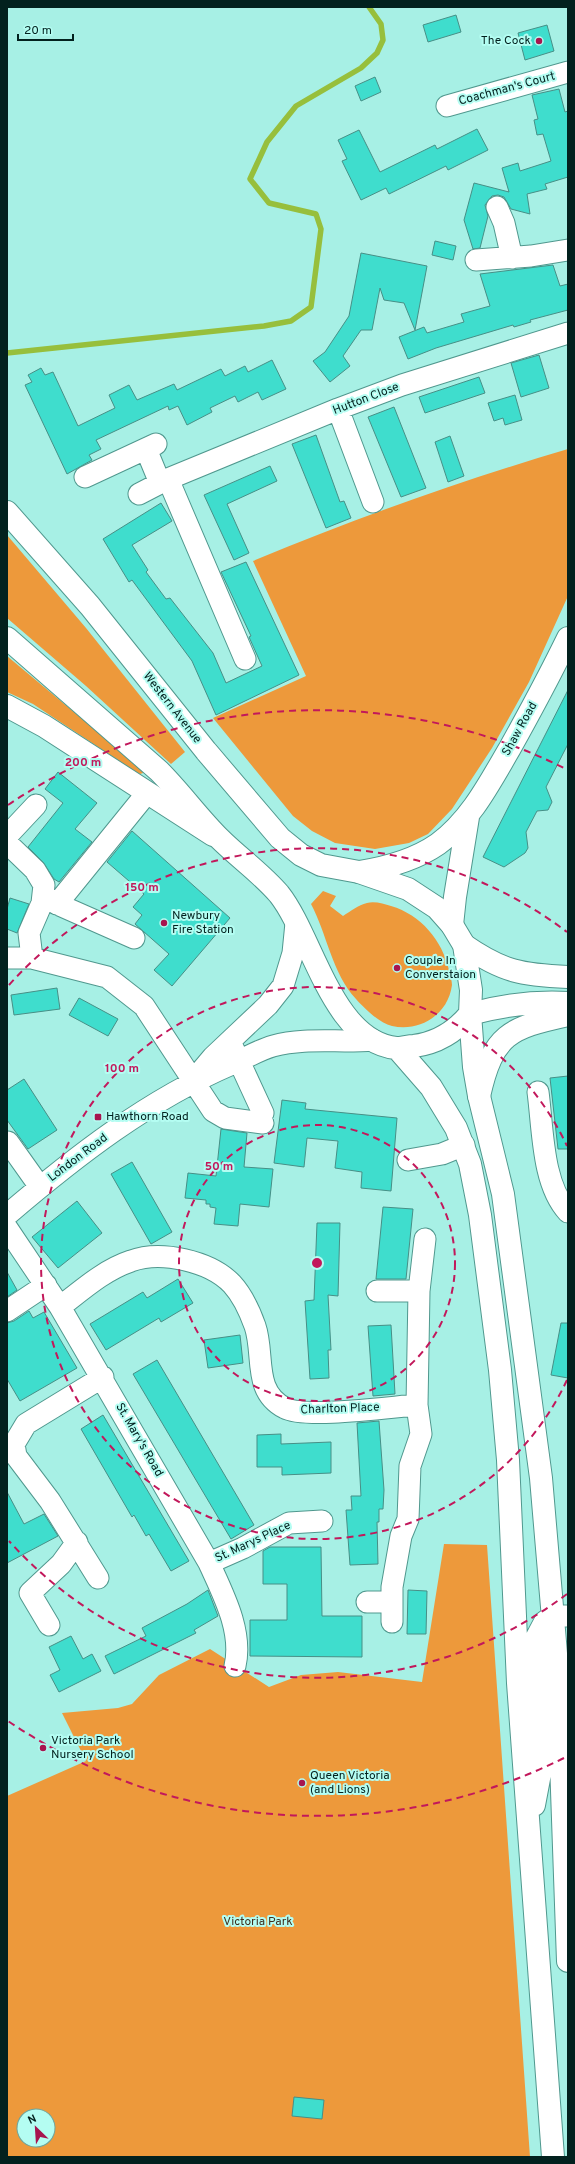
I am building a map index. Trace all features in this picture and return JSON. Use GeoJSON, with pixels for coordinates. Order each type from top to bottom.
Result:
{"type":"FeatureCollection","features":[{"type":"Feature","properties":{"kind":"main road","name":"Western Avenue"},"geometry":{"type":"LineString","coordinates":[[7,512],[90,606],[206,751],[280,838],[301,855],[321,865],[358,872]]}},
{"type":"Feature","properties":{"kind":"main road"},"geometry":{"type":"LineString","coordinates":[[7,638],[159,771],[220,838],[279,894],[296,923],[335,1000],[355,1025],[373,1040],[397,1048],[434,1041],[461,1024],[470,1014],[497,1007],[524,1003],[568,1004]]}},
{"type":"Feature","properties":{"kind":"main road","name":"Shaw Road"},"geometry":{"type":"LineString","coordinates":[[358,872],[390,866],[422,853],[438,844],[468,817],[513,742],[568,638]]}},
{"type":"Feature","properties":{"kind":"main road"},"geometry":{"type":"LineString","coordinates":[[7,706],[50,730],[220,838]]}},
{"type":"Feature","properties":{"kind":"main road","name":"Shaw Road"},"geometry":{"type":"LineString","coordinates":[[452,925],[455,896],[468,817]]}},
{"type":"Feature","properties":{"kind":"main road"},"geometry":{"type":"LineString","coordinates":[[358,872],[408,889],[437,908],[452,925],[464,944],[471,990],[470,1014],[474,1066],[479,1096],[506,1213],[561,1616],[544,1650],[528,1830],[553,2157]]}},
{"type":"Feature","properties":{"kind":"main road"},"geometry":{"type":"LineString","coordinates":[[464,944],[494,964],[537,975],[568,977]]}},
{"type":"Feature","properties":{"kind":"main road"},"geometry":{"type":"LineString","coordinates":[[479,1096],[490,1058],[511,1032],[523,1026],[568,1014]]}},
{"type":"Feature","properties":{"kind":"main road"},"geometry":{"type":"LineString","coordinates":[[397,1048],[443,1104],[464,1145],[475,1183],[500,1370],[508,1460],[544,1650],[568,1962]]}},
{"type":"Feature","properties":{"kind":"street","name":"Coachman's Court"},"geometry":{"type":"LineString","coordinates":[[447,106],[568,72]]}},
{"type":"Feature","properties":{"kind":"street"},"geometry":{"type":"LineString","coordinates":[[497,207],[508,236],[512,258]]}},
{"type":"Feature","properties":{"kind":"street"},"geometry":{"type":"LineString","coordinates":[[476,260],[512,258],[568,250]]}},
{"type":"Feature","properties":{"kind":"street","name":"Hutton Close"},"geometry":{"type":"LineString","coordinates":[[139,494],[164,481],[338,409],[402,386],[568,332]]}},
{"type":"Feature","properties":{"kind":"street"},"geometry":{"type":"LineString","coordinates":[[338,409],[373,502]]}},
{"type":"Feature","properties":{"kind":"street"},"geometry":{"type":"LineString","coordinates":[[85,477],[151,446],[164,481],[245,660]]}},
{"type":"Feature","properties":{"kind":"street"},"geometry":{"type":"LineString","coordinates":[[32,958],[29,933],[50,900],[88,863],[147,793]]}},
{"type":"Feature","properties":{"kind":"street"},"geometry":{"type":"LineString","coordinates":[[7,836],[36,805]]}},
{"type":"Feature","properties":{"kind":"street"},"geometry":{"type":"LineString","coordinates":[[7,842],[40,877],[50,900],[134,938]]}},
{"type":"Feature","properties":{"kind":"street","name":"London Road"},"geometry":{"type":"LineString","coordinates":[[194,1080],[213,1057],[268,1005],[283,986],[293,953],[296,923]]}},
{"type":"Feature","properties":{"kind":"street"},"geometry":{"type":"LineString","coordinates":[[7,958],[32,958],[107,977],[144,1006],[213,1111],[224,1118],[263,1118],[230,1042]]}},
{"type":"Feature","properties":{"kind":"street","name":"London Road"},"geometry":{"type":"LineString","coordinates":[[7,1215],[40,1187],[115,1129],[194,1080],[274,1046],[302,1041],[373,1040]]}},
{"type":"Feature","properties":{"kind":"street"},"geometry":{"type":"LineString","coordinates":[[538,1092],[549,1175],[559,1202],[568,1212]]}},
{"type":"Feature","properties":{"kind":"street"},"geometry":{"type":"LineString","coordinates":[[8,1142],[40,1187]]}},
{"type":"Feature","properties":{"kind":"street"},"geometry":{"type":"LineString","coordinates":[[408,1160],[442,1154],[464,1145]]}},
{"type":"Feature","properties":{"kind":"street","name":"St. Mary's Road"},"geometry":{"type":"LineString","coordinates":[[7,1228],[60,1307],[209,1563],[225,1597],[236,1634],[235,1666]]}},
{"type":"Feature","properties":{"kind":"street"},"geometry":{"type":"LineString","coordinates":[[367,1602],[392,1612],[392,1587],[401,1536],[408,1519],[410,1466],[421,1434],[417,1405],[419,1291],[425,1239]]}},
{"type":"Feature","properties":{"kind":"street","name":"Charlton Place"},"geometry":{"type":"LineString","coordinates":[[60,1307],[101,1276],[131,1260],[164,1255],[202,1265],[232,1284],[247,1306],[256,1328],[263,1382],[268,1393],[284,1408],[296,1412],[336,1412],[417,1405]]}},
{"type":"Feature","properties":{"kind":"street"},"geometry":{"type":"LineString","coordinates":[[7,1311],[46,1286]]}},
{"type":"Feature","properties":{"kind":"street"},"geometry":{"type":"LineString","coordinates":[[377,1291],[419,1291]]}},
{"type":"Feature","properties":{"kind":"street"},"geometry":{"type":"LineString","coordinates":[[98,1578],[50,1500],[16,1456],[14,1444],[26,1424],[102,1377]]}},
{"type":"Feature","properties":{"kind":"street","name":"St. Marys Place"},"geometry":{"type":"LineString","coordinates":[[209,1563],[243,1548],[289,1523],[322,1521]]}},
{"type":"Feature","properties":{"kind":"street"},"geometry":{"type":"LineString","coordinates":[[48,1625],[30,1593],[61,1564],[77,1542]]}},
{"type":"Feature","properties":{"kind":"green space"},"geometry":{"type":"Polygon","coordinates":[[[568,449],[568,596],[529,682],[492,748],[452,809],[428,834],[409,843],[375,849],[335,843],[312,831],[293,816],[213,718],[306,676],[253,561],[330,530],[409,501],[568,449]]]}},
{"type":"Feature","properties":{"kind":"green space"},"geometry":{"type":"Polygon","coordinates":[[[7,535],[86,628],[185,752],[171,764],[86,686],[7,618],[7,535]]]}},
{"type":"Feature","properties":{"kind":"green space"},"geometry":{"type":"Polygon","coordinates":[[[7,656],[142,769],[143,773],[140,774],[136,772],[33,704],[7,692],[7,656]]]}},
{"type":"Feature","properties":{"kind":"green space"},"geometry":{"type":"Polygon","coordinates":[[[323,891],[336,896],[330,906],[343,916],[355,908],[373,902],[402,910],[421,922],[429,930],[446,959],[452,983],[449,996],[439,1013],[422,1024],[402,1027],[392,1026],[377,1019],[359,1003],[348,989],[335,965],[311,904],[323,891]]]}},
{"type":"Feature","properties":{"kind":"green space","name":"Victoria Park"},"geometry":{"type":"Polygon","coordinates":[[[444,1544],[487,1545],[530,2157],[7,2157],[7,1796],[86,1761],[62,1713],[118,1708],[132,1704],[159,1675],[210,1649],[269,1687],[301,1675],[338,1672],[422,1682],[444,1544]]]}},
{"type":"Feature","properties":{"kind":"building"},"geometry":{"type":"Polygon","coordinates":[[[456,15],[461,32],[428,42],[423,25],[456,15]]]}},
{"type":"Feature","properties":{"kind":"building","name":"The Cock"},"geometry":{"type":"Polygon","coordinates":[[[547,25],[554,51],[525,60],[518,33],[547,25]]]}},
{"type":"Feature","properties":{"kind":"building"},"geometry":{"type":"Polygon","coordinates":[[[375,77],[381,92],[361,101],[355,86],[375,77]]]}},
{"type":"Feature","properties":{"kind":"building"},"geometry":{"type":"Polygon","coordinates":[[[559,89],[565,112],[568,111],[568,177],[545,184],[547,189],[527,194],[530,214],[511,209],[504,197],[498,195],[492,196],[485,205],[488,216],[480,248],[473,249],[464,220],[474,183],[509,192],[502,168],[518,163],[520,171],[551,161],[543,134],[537,135],[534,120],[538,119],[532,95],[559,89]]]}},
{"type":"Feature","properties":{"kind":"building"},"geometry":{"type":"Polygon","coordinates":[[[477,129],[488,150],[448,170],[446,166],[389,194],[386,188],[361,200],[342,161],[347,159],[338,140],[359,130],[380,172],[435,145],[437,149],[477,129]]]}},
{"type":"Feature","properties":{"kind":"building"},"geometry":{"type":"Polygon","coordinates":[[[435,241],[456,246],[453,260],[432,255],[435,241]]]}},
{"type":"Feature","properties":{"kind":"building"},"geometry":{"type":"Polygon","coordinates":[[[361,253],[427,266],[415,330],[404,303],[384,300],[380,288],[372,330],[361,330],[343,356],[350,366],[330,382],[313,361],[325,352],[349,316],[361,253]]]}},
{"type":"Feature","properties":{"kind":"building"},"geometry":{"type":"Polygon","coordinates":[[[553,265],[560,286],[568,284],[568,310],[530,320],[531,322],[514,327],[513,325],[436,348],[408,359],[399,337],[424,327],[427,333],[464,322],[461,314],[490,306],[480,274],[553,265]]]}},
{"type":"Feature","properties":{"kind":"building"},"geometry":{"type":"Polygon","coordinates":[[[539,355],[549,388],[521,397],[511,363],[539,355]]]}},
{"type":"Feature","properties":{"kind":"building"},"geometry":{"type":"Polygon","coordinates":[[[272,360],[286,389],[262,400],[258,392],[238,402],[235,396],[210,408],[212,412],[187,425],[178,406],[169,410],[168,406],[96,440],[101,449],[89,455],[92,460],[67,474],[25,385],[32,382],[28,375],[41,368],[45,375],[53,372],[78,426],[115,408],[109,395],[129,385],[137,400],[174,384],[177,390],[221,369],[225,376],[245,366],[248,372],[272,360]]]}},
{"type":"Feature","properties":{"kind":"building"},"geometry":{"type":"Polygon","coordinates":[[[479,377],[485,393],[425,413],[419,397],[479,377]]]}},
{"type":"Feature","properties":{"kind":"building"},"geometry":{"type":"Polygon","coordinates":[[[515,395],[522,420],[505,425],[503,418],[494,421],[488,403],[515,395]]]}},
{"type":"Feature","properties":{"kind":"building"},"geometry":{"type":"Polygon","coordinates":[[[394,407],[426,488],[401,497],[368,417],[394,407]]]}},
{"type":"Feature","properties":{"kind":"building"},"geometry":{"type":"Polygon","coordinates":[[[316,435],[340,502],[344,501],[351,518],[326,528],[292,444],[316,435]]]}},
{"type":"Feature","properties":{"kind":"building"},"geometry":{"type":"Polygon","coordinates":[[[450,436],[464,476],[448,482],[435,442],[450,436]]]}},
{"type":"Feature","properties":{"kind":"building"},"geometry":{"type":"Polygon","coordinates":[[[270,466],[277,481],[227,504],[249,553],[234,560],[204,495],[270,466]]]}},
{"type":"Feature","properties":{"kind":"building"},"geometry":{"type":"Polygon","coordinates":[[[161,503],[172,521],[132,545],[148,570],[146,572],[166,599],[170,598],[213,653],[226,683],[262,666],[249,637],[251,636],[221,572],[246,562],[299,675],[216,715],[192,661],[132,580],[129,582],[103,539],[161,503]]]}},
{"type":"Feature","properties":{"kind":"building"},"geometry":{"type":"Polygon","coordinates":[[[568,690],[568,744],[546,787],[552,802],[548,810],[537,811],[526,832],[528,848],[525,853],[504,867],[483,857],[568,690]]]}},
{"type":"Feature","properties":{"kind":"building"},"geometry":{"type":"Polygon","coordinates":[[[58,772],[97,803],[75,829],[92,842],[59,882],[54,879],[43,862],[28,847],[63,803],[45,789],[58,772]]]}},
{"type":"Feature","properties":{"kind":"building"},"geometry":{"type":"Polygon","coordinates":[[[132,831],[230,918],[172,986],[154,970],[169,954],[135,924],[142,915],[133,907],[144,894],[107,862],[132,831]]]}},
{"type":"Feature","properties":{"kind":"building"},"geometry":{"type":"Polygon","coordinates":[[[10,898],[29,904],[17,933],[7,929],[7,909],[10,898]]]}},
{"type":"Feature","properties":{"kind":"building"},"geometry":{"type":"Polygon","coordinates":[[[57,988],[60,1009],[14,1015],[11,995],[57,988]]]}},
{"type":"Feature","properties":{"kind":"building"},"geometry":{"type":"Polygon","coordinates":[[[79,998],[118,1019],[108,1036],[69,1015],[79,998]]]}},
{"type":"Feature","properties":{"kind":"building"},"geometry":{"type":"Polygon","coordinates":[[[568,1076],[568,1149],[558,1149],[550,1078],[568,1076]]]}},
{"type":"Feature","properties":{"kind":"building"},"geometry":{"type":"Polygon","coordinates":[[[24,1079],[57,1130],[28,1149],[7,1120],[7,1090],[24,1079]]]}},
{"type":"Feature","properties":{"kind":"building"},"geometry":{"type":"Polygon","coordinates":[[[282,1100],[306,1103],[305,1109],[397,1118],[391,1191],[361,1188],[362,1172],[335,1168],[338,1141],[307,1138],[304,1167],[274,1163],[282,1100]]]}},
{"type":"Feature","properties":{"kind":"building"},"geometry":{"type":"Polygon","coordinates":[[[221,1129],[247,1133],[244,1167],[273,1169],[269,1207],[240,1204],[238,1226],[214,1224],[216,1208],[210,1207],[210,1204],[206,1204],[206,1200],[185,1198],[188,1173],[216,1176],[221,1129]]]}},
{"type":"Feature","properties":{"kind":"building"},"geometry":{"type":"Polygon","coordinates":[[[132,1162],[172,1232],[151,1244],[111,1174],[132,1162]]]}},
{"type":"Feature","properties":{"kind":"building"},"geometry":{"type":"Polygon","coordinates":[[[77,1201],[102,1233],[58,1268],[32,1237],[77,1201]]]}},
{"type":"Feature","properties":{"kind":"building"},"geometry":{"type":"Polygon","coordinates":[[[383,1207],[413,1209],[406,1279],[376,1279],[383,1207]]]}},
{"type":"Feature","properties":{"kind":"building"},"geometry":{"type":"Polygon","coordinates":[[[317,1223],[340,1223],[338,1296],[328,1295],[331,1350],[328,1350],[329,1378],[310,1379],[305,1301],[314,1300],[317,1223]]]}},
{"type":"Feature","properties":{"kind":"building"},"geometry":{"type":"Polygon","coordinates":[[[7,1272],[17,1290],[7,1297],[7,1272]]]}},
{"type":"Feature","properties":{"kind":"building"},"geometry":{"type":"Polygon","coordinates":[[[178,1279],[193,1303],[161,1322],[159,1318],[106,1350],[90,1324],[143,1292],[147,1298],[178,1279]]]}},
{"type":"Feature","properties":{"kind":"building"},"geometry":{"type":"Polygon","coordinates":[[[29,1311],[33,1318],[44,1312],[77,1368],[20,1401],[7,1379],[7,1323],[14,1321],[29,1311]]]}},
{"type":"Feature","properties":{"kind":"building"},"geometry":{"type":"Polygon","coordinates":[[[561,1323],[568,1323],[568,1378],[551,1375],[561,1323]]]}},
{"type":"Feature","properties":{"kind":"building"},"geometry":{"type":"Polygon","coordinates":[[[391,1325],[395,1394],[373,1396],[368,1326],[391,1325]]]}},
{"type":"Feature","properties":{"kind":"building"},"geometry":{"type":"Polygon","coordinates":[[[240,1335],[243,1363],[208,1368],[204,1340],[240,1335]]]}},
{"type":"Feature","properties":{"kind":"building"},"geometry":{"type":"Polygon","coordinates":[[[157,1360],[254,1525],[231,1539],[133,1374],[157,1360]]]}},
{"type":"Feature","properties":{"kind":"building"},"geometry":{"type":"Polygon","coordinates":[[[103,1415],[189,1561],[171,1571],[149,1534],[146,1536],[134,1515],[132,1517],[81,1429],[103,1415]]]}},
{"type":"Feature","properties":{"kind":"building"},"geometry":{"type":"Polygon","coordinates":[[[379,1421],[384,1490],[383,1509],[379,1509],[379,1522],[377,1522],[378,1564],[350,1565],[346,1510],[352,1510],[351,1496],[361,1496],[357,1423],[379,1421]]]}},
{"type":"Feature","properties":{"kind":"building"},"geometry":{"type":"Polygon","coordinates":[[[281,1434],[281,1444],[331,1442],[331,1473],[282,1475],[282,1467],[257,1467],[257,1435],[281,1434]]]}},
{"type":"Feature","properties":{"kind":"building"},"geometry":{"type":"Polygon","coordinates":[[[7,1492],[24,1524],[44,1514],[58,1536],[7,1563],[7,1492]]]}},
{"type":"Feature","properties":{"kind":"building"},"geometry":{"type":"Polygon","coordinates":[[[270,1547],[321,1547],[322,1616],[362,1616],[362,1657],[250,1656],[250,1620],[287,1620],[287,1584],[263,1584],[263,1551],[270,1547]]]}},
{"type":"Feature","properties":{"kind":"building"},"geometry":{"type":"Polygon","coordinates":[[[208,1590],[218,1616],[194,1630],[196,1633],[114,1674],[105,1656],[146,1636],[142,1628],[187,1604],[208,1590]]]}},
{"type":"Feature","properties":{"kind":"building"},"geometry":{"type":"Polygon","coordinates":[[[408,1590],[427,1591],[426,1634],[407,1634],[408,1590]]]}},
{"type":"Feature","properties":{"kind":"building"},"geometry":{"type":"Polygon","coordinates":[[[71,1636],[83,1659],[92,1654],[101,1671],[59,1692],[50,1675],[60,1670],[49,1647],[71,1636]]]}},
{"type":"Feature","properties":{"kind":"building"},"geometry":{"type":"Polygon","coordinates":[[[294,2097],[324,2100],[322,2119],[292,2116],[294,2097]]]}},
{"type":"Feature","properties":{"kind":"waterway"},"geometry":{"type":"LineString","coordinates":[[7,353],[264,326],[291,321],[311,307],[321,229],[316,214],[269,203],[250,179],[267,142],[296,106],[361,68],[377,53],[383,40],[381,24],[369,7]]}},
{"type":"Feature","properties":{"kind":"place","name":"The Cock"},"geometry":{"type":"Point","coordinates":[539,41]}},
{"type":"Feature","properties":{"kind":"place","name":"Newbury Fire Station"},"geometry":{"type":"Point","coordinates":[164,923]}},
{"type":"Feature","properties":{"kind":"place","name":"Couple In Converstaion"},"geometry":{"type":"Point","coordinates":[397,968]}},
{"type":"Feature","properties":{"kind":"place","name":"Hawthorn Road"},"geometry":{"type":"Point","coordinates":[98,1117]}},
{"type":"Feature","properties":{"kind":"place","name":"Victoria Park Nursery School"},"geometry":{"type":"Point","coordinates":[43,1748]}},
{"type":"Feature","properties":{"kind":"place","name":"Queen Victoria (and Lions)"},"geometry":{"type":"Point","coordinates":[302,1783]}}]}
